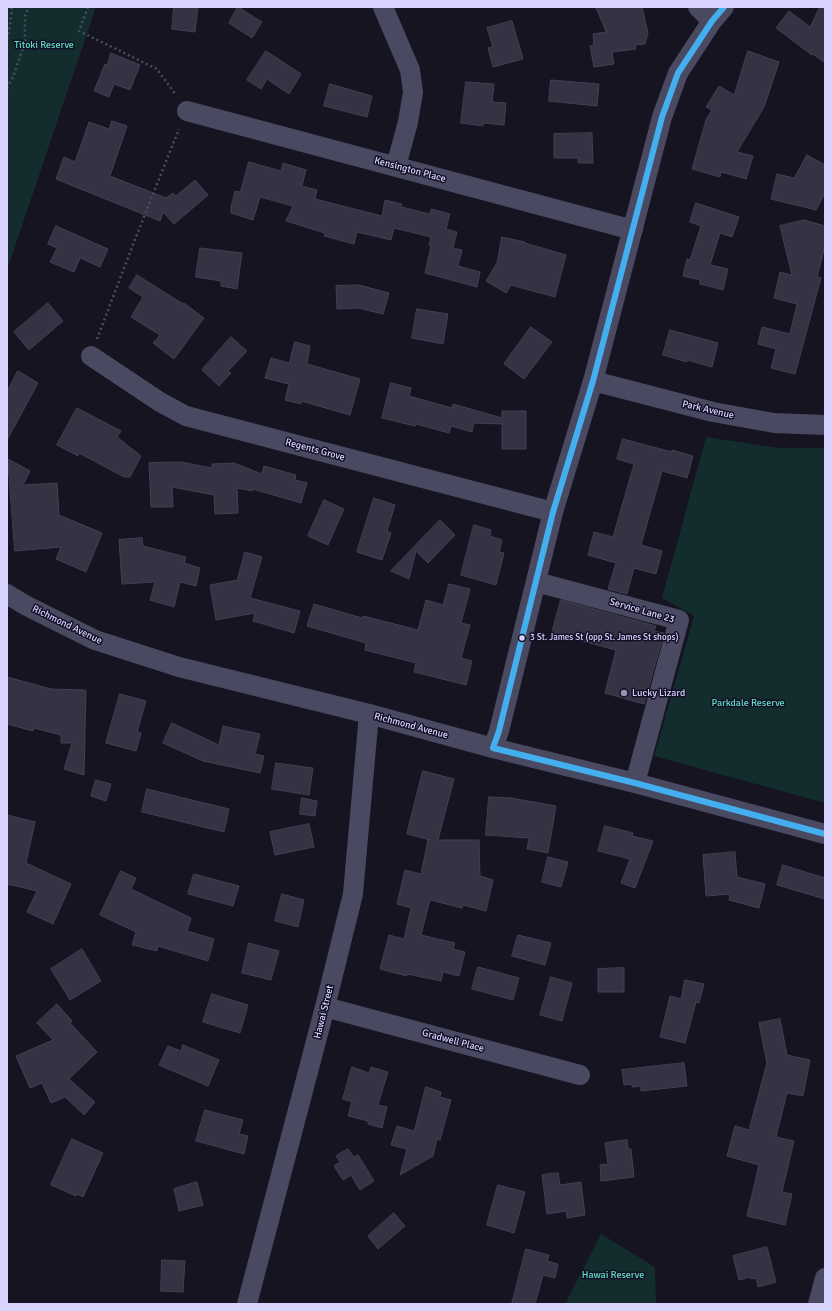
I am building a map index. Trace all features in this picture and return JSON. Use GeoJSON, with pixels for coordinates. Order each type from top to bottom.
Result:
{"type":"FeatureCollection","features":[{"type":"Feature","properties":{"kind":"street"},"geometry":{"type":"LineString","coordinates":[[383,7],[410,70],[412,92],[408,122],[396,166]]}},
{"type":"Feature","properties":{"kind":"street"},"geometry":{"type":"LineString","coordinates":[[493,748],[499,731],[553,512],[593,381],[662,118],[678,73],[718,14],[698,7]]}},
{"type":"Feature","properties":{"kind":"street","name":"Kensington Place"},"geometry":{"type":"LineString","coordinates":[[187,111],[632,230]]}},
{"type":"Feature","properties":{"kind":"street","name":"Regents Grove"},"geometry":{"type":"LineString","coordinates":[[91,356],[160,402],[186,416],[553,512]]}},
{"type":"Feature","properties":{"kind":"street","name":"Park Avenue"},"geometry":{"type":"LineString","coordinates":[[593,381],[713,412],[774,423],[825,425]]}},
{"type":"Feature","properties":{"kind":"street","name":"Service Lane 23"},"geometry":{"type":"LineString","coordinates":[[536,582],[679,620],[634,784]]}},
{"type":"Feature","properties":{"kind":"street","name":"Richmond Avenue"},"geometry":{"type":"LineString","coordinates":[[7,594],[25,605],[95,640],[179,667],[369,714],[493,748],[825,834]]}},
{"type":"Feature","properties":{"kind":"street","name":"Hawai Street"},"geometry":{"type":"LineString","coordinates":[[247,1304],[353,894],[369,714]]}},
{"type":"Feature","properties":{"kind":"street","name":"Gradwell Place"},"geometry":{"type":"LineString","coordinates":[[325,1007],[580,1075]]}},
{"type":"Feature","properties":{"kind":"street"},"geometry":{"type":"LineString","coordinates":[[818,1304],[825,1278]]}},
{"type":"Feature","properties":{"kind":"path"},"geometry":{"type":"LineString","coordinates":[[7,39],[12,7]]}},
{"type":"Feature","properties":{"kind":"path"},"geometry":{"type":"LineString","coordinates":[[7,88],[13,77],[25,42],[25,16],[29,7]]}},
{"type":"Feature","properties":{"kind":"path"},"geometry":{"type":"LineString","coordinates":[[88,7],[79,31],[157,69],[187,111],[134,242],[91,356]]}},
{"type":"Feature","properties":{"kind":"green space","name":"Titoki Reserve"},"geometry":{"type":"Polygon","coordinates":[[[7,7],[96,7],[7,270],[7,7]]]}},
{"type":"Feature","properties":{"kind":"green space","name":"Parkdale Reserve"},"geometry":{"type":"Polygon","coordinates":[[[706,437],[779,448],[825,448],[825,803],[654,756],[694,616],[662,598],[706,437]]]}},
{"type":"Feature","properties":{"kind":"green space","name":"Hawai Reserve"},"geometry":{"type":"Polygon","coordinates":[[[601,1234],[655,1267],[656,1304],[565,1304],[601,1234]]]}},
{"type":"Feature","properties":{"kind":"building"},"geometry":{"type":"Polygon","coordinates":[[[174,7],[198,7],[195,32],[172,29],[174,7]]]}},
{"type":"Feature","properties":{"kind":"building"},"geometry":{"type":"Polygon","coordinates":[[[238,7],[262,22],[252,38],[229,23],[238,7]]]}},
{"type":"Feature","properties":{"kind":"building"},"geometry":{"type":"Polygon","coordinates":[[[596,7],[642,7],[648,33],[645,44],[635,45],[636,49],[612,52],[614,64],[594,67],[590,46],[594,45],[593,34],[606,32],[596,7]]]}},
{"type":"Feature","properties":{"kind":"building"},"geometry":{"type":"Polygon","coordinates":[[[820,7],[825,7],[825,63],[776,28],[789,11],[810,27],[820,7]]]}},
{"type":"Feature","properties":{"kind":"building"},"geometry":{"type":"Polygon","coordinates":[[[512,21],[523,59],[493,67],[488,48],[493,47],[487,28],[512,21]]]}},
{"type":"Feature","properties":{"kind":"building"},"geometry":{"type":"Polygon","coordinates":[[[266,51],[301,74],[289,94],[267,79],[261,89],[247,80],[266,51]]]}},
{"type":"Feature","properties":{"kind":"building"},"geometry":{"type":"Polygon","coordinates":[[[748,51],[779,62],[764,107],[737,152],[753,156],[746,179],[721,172],[720,177],[692,169],[706,120],[712,110],[706,107],[719,86],[734,95],[748,51]]]}},
{"type":"Feature","properties":{"kind":"building"},"geometry":{"type":"Polygon","coordinates":[[[111,53],[140,65],[130,90],[114,84],[109,97],[94,91],[105,64],[107,65],[111,53]]]}},
{"type":"Feature","properties":{"kind":"building"},"geometry":{"type":"Polygon","coordinates":[[[551,80],[599,84],[597,106],[549,101],[551,80]]]}},
{"type":"Feature","properties":{"kind":"building"},"geometry":{"type":"Polygon","coordinates":[[[466,82],[494,84],[492,102],[506,103],[504,125],[483,123],[483,126],[461,123],[466,82]]]}},
{"type":"Feature","properties":{"kind":"building"},"geometry":{"type":"Polygon","coordinates":[[[330,84],[372,96],[367,117],[324,106],[330,84]]]}},
{"type":"Feature","properties":{"kind":"building"},"geometry":{"type":"Polygon","coordinates":[[[112,121],[127,126],[110,176],[166,198],[173,193],[176,196],[195,180],[208,195],[174,224],[163,212],[160,221],[56,179],[64,157],[75,162],[89,122],[109,129],[112,121]]]}},
{"type":"Feature","properties":{"kind":"building"},"geometry":{"type":"Polygon","coordinates":[[[592,133],[593,163],[578,163],[578,158],[554,158],[554,134],[592,133]]]}},
{"type":"Feature","properties":{"kind":"building"},"geometry":{"type":"Polygon","coordinates":[[[807,155],[825,165],[825,193],[816,210],[771,199],[777,174],[794,178],[807,155]]]}},
{"type":"Feature","properties":{"kind":"building"},"geometry":{"type":"Polygon","coordinates":[[[249,162],[281,171],[283,163],[306,170],[302,186],[317,190],[315,199],[382,216],[385,200],[402,204],[401,207],[430,214],[431,209],[450,214],[446,229],[457,232],[453,248],[462,250],[458,266],[480,272],[477,287],[425,273],[431,246],[429,245],[431,237],[394,228],[391,240],[357,232],[354,244],[324,236],[325,233],[286,221],[293,206],[260,197],[253,220],[231,213],[235,191],[240,192],[249,162]]]}},
{"type":"Feature","properties":{"kind":"building"},"geometry":{"type":"Polygon","coordinates":[[[696,203],[739,217],[732,237],[720,233],[710,265],[728,269],[723,290],[700,284],[700,280],[683,276],[687,259],[690,260],[701,226],[690,222],[696,203]]]}},
{"type":"Feature","properties":{"kind":"building"},"geometry":{"type":"Polygon","coordinates":[[[804,220],[825,226],[825,246],[817,277],[821,278],[795,374],[771,368],[776,349],[758,344],[762,327],[790,334],[797,304],[774,298],[780,272],[792,275],[780,226],[804,220]]]}},
{"type":"Feature","properties":{"kind":"building"},"geometry":{"type":"Polygon","coordinates":[[[56,226],[108,249],[100,267],[80,258],[74,272],[50,262],[57,248],[48,244],[56,226]]]}},
{"type":"Feature","properties":{"kind":"building"},"geometry":{"type":"Polygon","coordinates":[[[502,237],[525,242],[566,255],[555,297],[511,285],[506,293],[486,281],[497,263],[502,237]]]}},
{"type":"Feature","properties":{"kind":"building"},"geometry":{"type":"Polygon","coordinates":[[[200,248],[242,253],[237,289],[221,286],[221,281],[196,277],[200,248]]]}},
{"type":"Feature","properties":{"kind":"building"},"geometry":{"type":"Polygon","coordinates":[[[137,275],[183,304],[184,303],[204,318],[174,359],[153,343],[160,335],[131,317],[143,297],[129,288],[137,275]]]}},
{"type":"Feature","properties":{"kind":"building"},"geometry":{"type":"Polygon","coordinates":[[[359,285],[389,293],[383,314],[358,308],[337,309],[336,286],[359,285]]]}},
{"type":"Feature","properties":{"kind":"building"},"geometry":{"type":"Polygon","coordinates":[[[48,303],[63,321],[29,350],[14,332],[48,303]]]}},
{"type":"Feature","properties":{"kind":"building"},"geometry":{"type":"Polygon","coordinates":[[[417,309],[448,314],[443,344],[412,338],[417,309]]]}},
{"type":"Feature","properties":{"kind":"building"},"geometry":{"type":"Polygon","coordinates":[[[531,327],[552,342],[524,379],[504,364],[531,327]]]}},
{"type":"Feature","properties":{"kind":"building"},"geometry":{"type":"Polygon","coordinates":[[[670,330],[718,343],[712,367],[663,355],[670,330]]]}},
{"type":"Feature","properties":{"kind":"building"},"geometry":{"type":"Polygon","coordinates":[[[231,337],[247,351],[228,371],[231,373],[219,386],[202,370],[231,337]]]}},
{"type":"Feature","properties":{"kind":"building"},"geometry":{"type":"Polygon","coordinates":[[[295,342],[310,346],[307,364],[360,379],[350,415],[301,401],[301,404],[285,400],[289,384],[265,378],[271,358],[289,363],[295,342]]]}},
{"type":"Feature","properties":{"kind":"building"},"geometry":{"type":"Polygon","coordinates":[[[18,371],[38,383],[7,440],[7,392],[18,371]]]}},
{"type":"Feature","properties":{"kind":"building"},"geometry":{"type":"Polygon","coordinates":[[[391,383],[411,388],[409,396],[452,408],[453,404],[502,418],[502,411],[526,411],[526,449],[502,449],[502,424],[474,423],[472,432],[451,426],[449,433],[416,424],[415,426],[382,418],[391,383]]]}},
{"type":"Feature","properties":{"kind":"building"},"geometry":{"type":"Polygon","coordinates":[[[77,408],[121,431],[117,437],[141,456],[130,477],[124,477],[79,453],[78,456],[57,445],[77,408]]]}},
{"type":"Feature","properties":{"kind":"building"},"geometry":{"type":"Polygon","coordinates":[[[623,439],[693,456],[687,478],[662,471],[641,545],[662,551],[656,574],[634,568],[627,594],[608,589],[616,563],[588,555],[594,532],[613,537],[634,464],[617,459],[623,439]]]}},
{"type":"Feature","properties":{"kind":"building"},"geometry":{"type":"Polygon","coordinates":[[[8,459],[30,471],[23,485],[57,483],[59,515],[102,533],[86,572],[56,559],[61,547],[15,551],[8,459]]]}},
{"type":"Feature","properties":{"kind":"building"},"geometry":{"type":"Polygon","coordinates":[[[181,462],[212,468],[212,464],[234,463],[262,474],[264,466],[296,475],[295,480],[307,483],[301,503],[253,489],[252,491],[237,488],[238,513],[215,514],[214,495],[172,487],[173,507],[151,507],[149,463],[181,462]]]}},
{"type":"Feature","properties":{"kind":"building"},"geometry":{"type":"Polygon","coordinates":[[[374,498],[395,505],[387,531],[391,533],[382,560],[357,552],[374,498]]]}},
{"type":"Feature","properties":{"kind":"building"},"geometry":{"type":"Polygon","coordinates":[[[324,500],[344,509],[328,545],[308,536],[324,500]]]}},
{"type":"Feature","properties":{"kind":"building"},"geometry":{"type":"Polygon","coordinates":[[[440,520],[455,535],[428,563],[416,551],[409,579],[391,571],[440,520]]]}},
{"type":"Feature","properties":{"kind":"building"},"geometry":{"type":"Polygon","coordinates":[[[474,525],[491,530],[490,536],[502,540],[499,552],[504,553],[496,585],[461,575],[474,525]]]}},
{"type":"Feature","properties":{"kind":"building"},"geometry":{"type":"Polygon","coordinates":[[[142,538],[143,546],[186,557],[184,563],[200,568],[196,586],[180,582],[174,607],[150,600],[155,582],[122,584],[119,540],[142,538]]]}},
{"type":"Feature","properties":{"kind":"building"},"geometry":{"type":"Polygon","coordinates":[[[245,552],[262,557],[250,598],[300,611],[294,633],[253,621],[255,613],[216,620],[210,585],[237,580],[245,552]]]}},
{"type":"Feature","properties":{"kind":"building"},"geometry":{"type":"Polygon","coordinates":[[[449,584],[470,589],[461,623],[470,625],[461,658],[472,661],[466,685],[414,672],[416,663],[365,650],[366,643],[307,626],[314,604],[362,618],[363,616],[418,630],[426,600],[443,605],[449,584]]]}},
{"type":"Feature","properties":{"kind":"building"},"geometry":{"type":"Polygon","coordinates":[[[561,600],[656,626],[654,631],[664,633],[644,704],[605,693],[616,650],[552,633],[561,600]]]}},
{"type":"Feature","properties":{"kind":"building"},"geometry":{"type":"Polygon","coordinates":[[[7,677],[51,689],[86,690],[84,775],[64,769],[72,743],[61,743],[61,735],[34,728],[33,731],[7,724],[7,677]]]}},
{"type":"Feature","properties":{"kind":"building"},"geometry":{"type":"Polygon","coordinates":[[[120,694],[146,701],[137,732],[141,733],[136,751],[106,743],[120,694]]]}},
{"type":"Feature","properties":{"kind":"building"},"geometry":{"type":"Polygon","coordinates":[[[172,723],[219,745],[223,726],[260,734],[255,754],[264,756],[260,773],[203,761],[163,743],[172,723]]]}},
{"type":"Feature","properties":{"kind":"building"},"geometry":{"type":"Polygon","coordinates":[[[276,763],[313,768],[309,795],[272,789],[276,763]]]}},
{"type":"Feature","properties":{"kind":"building"},"geometry":{"type":"Polygon","coordinates":[[[423,771],[454,779],[438,840],[479,840],[480,876],[493,880],[486,911],[463,905],[462,908],[430,900],[421,935],[455,943],[453,949],[465,952],[459,976],[443,972],[441,981],[407,974],[407,976],[380,969],[389,935],[404,939],[411,908],[397,904],[405,870],[421,874],[428,840],[430,840],[407,834],[423,771]]]}},
{"type":"Feature","properties":{"kind":"building"},"geometry":{"type":"Polygon","coordinates":[[[96,780],[111,784],[106,801],[91,796],[96,780]]]}},
{"type":"Feature","properties":{"kind":"building"},"geometry":{"type":"Polygon","coordinates":[[[147,789],[229,809],[224,832],[142,812],[147,789]]]}},
{"type":"Feature","properties":{"kind":"building"},"geometry":{"type":"Polygon","coordinates":[[[489,797],[511,798],[556,806],[548,853],[527,849],[529,838],[486,835],[489,797]]]}},
{"type":"Feature","properties":{"kind":"building"},"geometry":{"type":"Polygon","coordinates":[[[302,798],[317,801],[315,816],[300,814],[302,798]]]}},
{"type":"Feature","properties":{"kind":"building"},"geometry":{"type":"Polygon","coordinates":[[[7,815],[35,822],[26,863],[71,884],[53,924],[27,912],[37,891],[7,884],[7,815]]]}},
{"type":"Feature","properties":{"kind":"building"},"geometry":{"type":"Polygon","coordinates":[[[309,824],[314,847],[275,855],[270,832],[309,824]]]}},
{"type":"Feature","properties":{"kind":"building"},"geometry":{"type":"Polygon","coordinates":[[[605,826],[633,833],[632,836],[653,841],[635,888],[621,883],[630,859],[598,851],[605,826]]]}},
{"type":"Feature","properties":{"kind":"building"},"geometry":{"type":"Polygon","coordinates":[[[735,852],[737,877],[765,884],[759,908],[729,900],[730,894],[706,896],[703,855],[735,852]]]}},
{"type":"Feature","properties":{"kind":"building"},"geometry":{"type":"Polygon","coordinates":[[[548,857],[568,862],[561,887],[542,882],[548,857]]]}},
{"type":"Feature","properties":{"kind":"building"},"geometry":{"type":"Polygon","coordinates":[[[783,865],[825,878],[825,899],[777,885],[783,865]]]}},
{"type":"Feature","properties":{"kind":"building"},"geometry":{"type":"Polygon","coordinates":[[[121,871],[136,878],[131,889],[191,918],[187,931],[214,939],[208,961],[158,946],[157,951],[132,945],[136,932],[100,915],[121,871]]]}},
{"type":"Feature","properties":{"kind":"building"},"geometry":{"type":"Polygon","coordinates":[[[194,874],[239,886],[233,906],[188,894],[194,874]]]}},
{"type":"Feature","properties":{"kind":"building"},"geometry":{"type":"Polygon","coordinates":[[[282,894],[304,900],[298,927],[275,921],[282,894]]]}},
{"type":"Feature","properties":{"kind":"building"},"geometry":{"type":"Polygon","coordinates":[[[518,935],[551,943],[545,965],[512,956],[518,935]]]}},
{"type":"Feature","properties":{"kind":"building"},"geometry":{"type":"Polygon","coordinates":[[[249,943],[279,951],[271,980],[242,973],[249,943]]]}},
{"type":"Feature","properties":{"kind":"building"},"geometry":{"type":"Polygon","coordinates":[[[82,949],[101,981],[70,1000],[51,969],[82,949]]]}},
{"type":"Feature","properties":{"kind":"building"},"geometry":{"type":"Polygon","coordinates":[[[478,967],[519,978],[513,1000],[472,989],[478,967]]]}},
{"type":"Feature","properties":{"kind":"building"},"geometry":{"type":"Polygon","coordinates":[[[624,968],[624,992],[598,992],[598,969],[624,968]]]}},
{"type":"Feature","properties":{"kind":"building"},"geometry":{"type":"Polygon","coordinates":[[[551,977],[572,983],[562,1021],[540,1015],[551,977]]]}},
{"type":"Feature","properties":{"kind":"building"},"geometry":{"type":"Polygon","coordinates":[[[685,980],[704,984],[699,1003],[696,1002],[685,1043],[660,1037],[670,996],[681,999],[685,980]]]}},
{"type":"Feature","properties":{"kind":"building"},"geometry":{"type":"Polygon","coordinates":[[[212,994],[248,1005],[240,1033],[203,1022],[212,994]]]}},
{"type":"Feature","properties":{"kind":"building"},"geometry":{"type":"Polygon","coordinates":[[[57,1004],[72,1021],[70,1023],[97,1052],[69,1079],[95,1102],[84,1115],[65,1097],[51,1103],[42,1083],[30,1088],[16,1056],[53,1040],[37,1023],[57,1004]]]}},
{"type":"Feature","properties":{"kind":"building"},"geometry":{"type":"Polygon","coordinates":[[[780,1019],[787,1055],[810,1060],[803,1096],[787,1093],[776,1137],[794,1141],[782,1192],[792,1194],[785,1225],[747,1216],[759,1165],[727,1156],[735,1126],[749,1130],[767,1063],[759,1023],[780,1019]]]}},
{"type":"Feature","properties":{"kind":"building"},"geometry":{"type":"Polygon","coordinates":[[[183,1045],[219,1060],[208,1086],[159,1065],[168,1046],[181,1051],[183,1045]]]}},
{"type":"Feature","properties":{"kind":"building"},"geometry":{"type":"Polygon","coordinates":[[[684,1063],[687,1086],[641,1091],[641,1086],[632,1087],[632,1084],[624,1085],[622,1070],[684,1063]]]}},
{"type":"Feature","properties":{"kind":"building"},"geometry":{"type":"Polygon","coordinates":[[[352,1067],[369,1073],[371,1067],[388,1072],[378,1105],[387,1107],[382,1128],[368,1124],[368,1121],[348,1116],[352,1102],[343,1099],[352,1067]]]}},
{"type":"Feature","properties":{"kind":"building"},"geometry":{"type":"Polygon","coordinates":[[[426,1087],[441,1092],[440,1097],[451,1100],[440,1140],[437,1139],[433,1156],[400,1175],[407,1149],[391,1145],[397,1126],[414,1131],[426,1087]]]}},
{"type":"Feature","properties":{"kind":"building"},"geometry":{"type":"Polygon","coordinates":[[[205,1110],[243,1120],[239,1134],[248,1136],[244,1154],[196,1141],[205,1110]]]}},
{"type":"Feature","properties":{"kind":"building"},"geometry":{"type":"Polygon","coordinates":[[[72,1139],[103,1153],[83,1197],[77,1194],[76,1196],[51,1185],[72,1139]]]}},
{"type":"Feature","properties":{"kind":"building"},"geometry":{"type":"Polygon","coordinates":[[[627,1140],[628,1149],[631,1149],[634,1177],[601,1181],[600,1165],[608,1164],[605,1143],[627,1140]]]}},
{"type":"Feature","properties":{"kind":"building"},"geometry":{"type":"Polygon","coordinates":[[[348,1149],[354,1157],[358,1155],[374,1181],[360,1190],[351,1175],[343,1180],[334,1166],[340,1162],[336,1156],[348,1149]]]}},
{"type":"Feature","properties":{"kind":"building"},"geometry":{"type":"Polygon","coordinates":[[[558,1173],[560,1185],[581,1182],[585,1215],[567,1218],[566,1211],[547,1214],[542,1175],[558,1173]]]}},
{"type":"Feature","properties":{"kind":"building"},"geometry":{"type":"Polygon","coordinates":[[[197,1182],[203,1205],[179,1211],[174,1189],[197,1182]]]}},
{"type":"Feature","properties":{"kind":"building"},"geometry":{"type":"Polygon","coordinates":[[[498,1185],[525,1192],[514,1233],[487,1225],[498,1185]]]}},
{"type":"Feature","properties":{"kind":"building"},"geometry":{"type":"Polygon","coordinates":[[[394,1213],[405,1226],[378,1249],[368,1236],[394,1213]]]}},
{"type":"Feature","properties":{"kind":"building"},"geometry":{"type":"Polygon","coordinates":[[[767,1247],[776,1282],[758,1287],[756,1278],[751,1279],[750,1277],[739,1280],[733,1256],[767,1247]]]}},
{"type":"Feature","properties":{"kind":"building"},"geometry":{"type":"Polygon","coordinates":[[[526,1249],[549,1255],[547,1261],[558,1264],[555,1278],[543,1275],[535,1304],[512,1304],[526,1249]]]}},
{"type":"Feature","properties":{"kind":"building"},"geometry":{"type":"Polygon","coordinates":[[[162,1260],[185,1261],[183,1292],[161,1291],[162,1260]]]}},
{"type":"Feature","properties":{"kind":"transit line"},"geometry":{"type":"LineString","coordinates":[[724,7],[712,21],[678,73],[662,117],[593,381],[553,512],[499,731],[493,748],[635,783],[825,834]]}},
{"type":"Feature","properties":{"kind":"place","name":"3 St. James St (opp St. James St shops)"},"geometry":{"type":"Point","coordinates":[522,638]}},
{"type":"Feature","properties":{"kind":"place","name":"Lucky Lizard"},"geometry":{"type":"Point","coordinates":[624,693]}}]}
